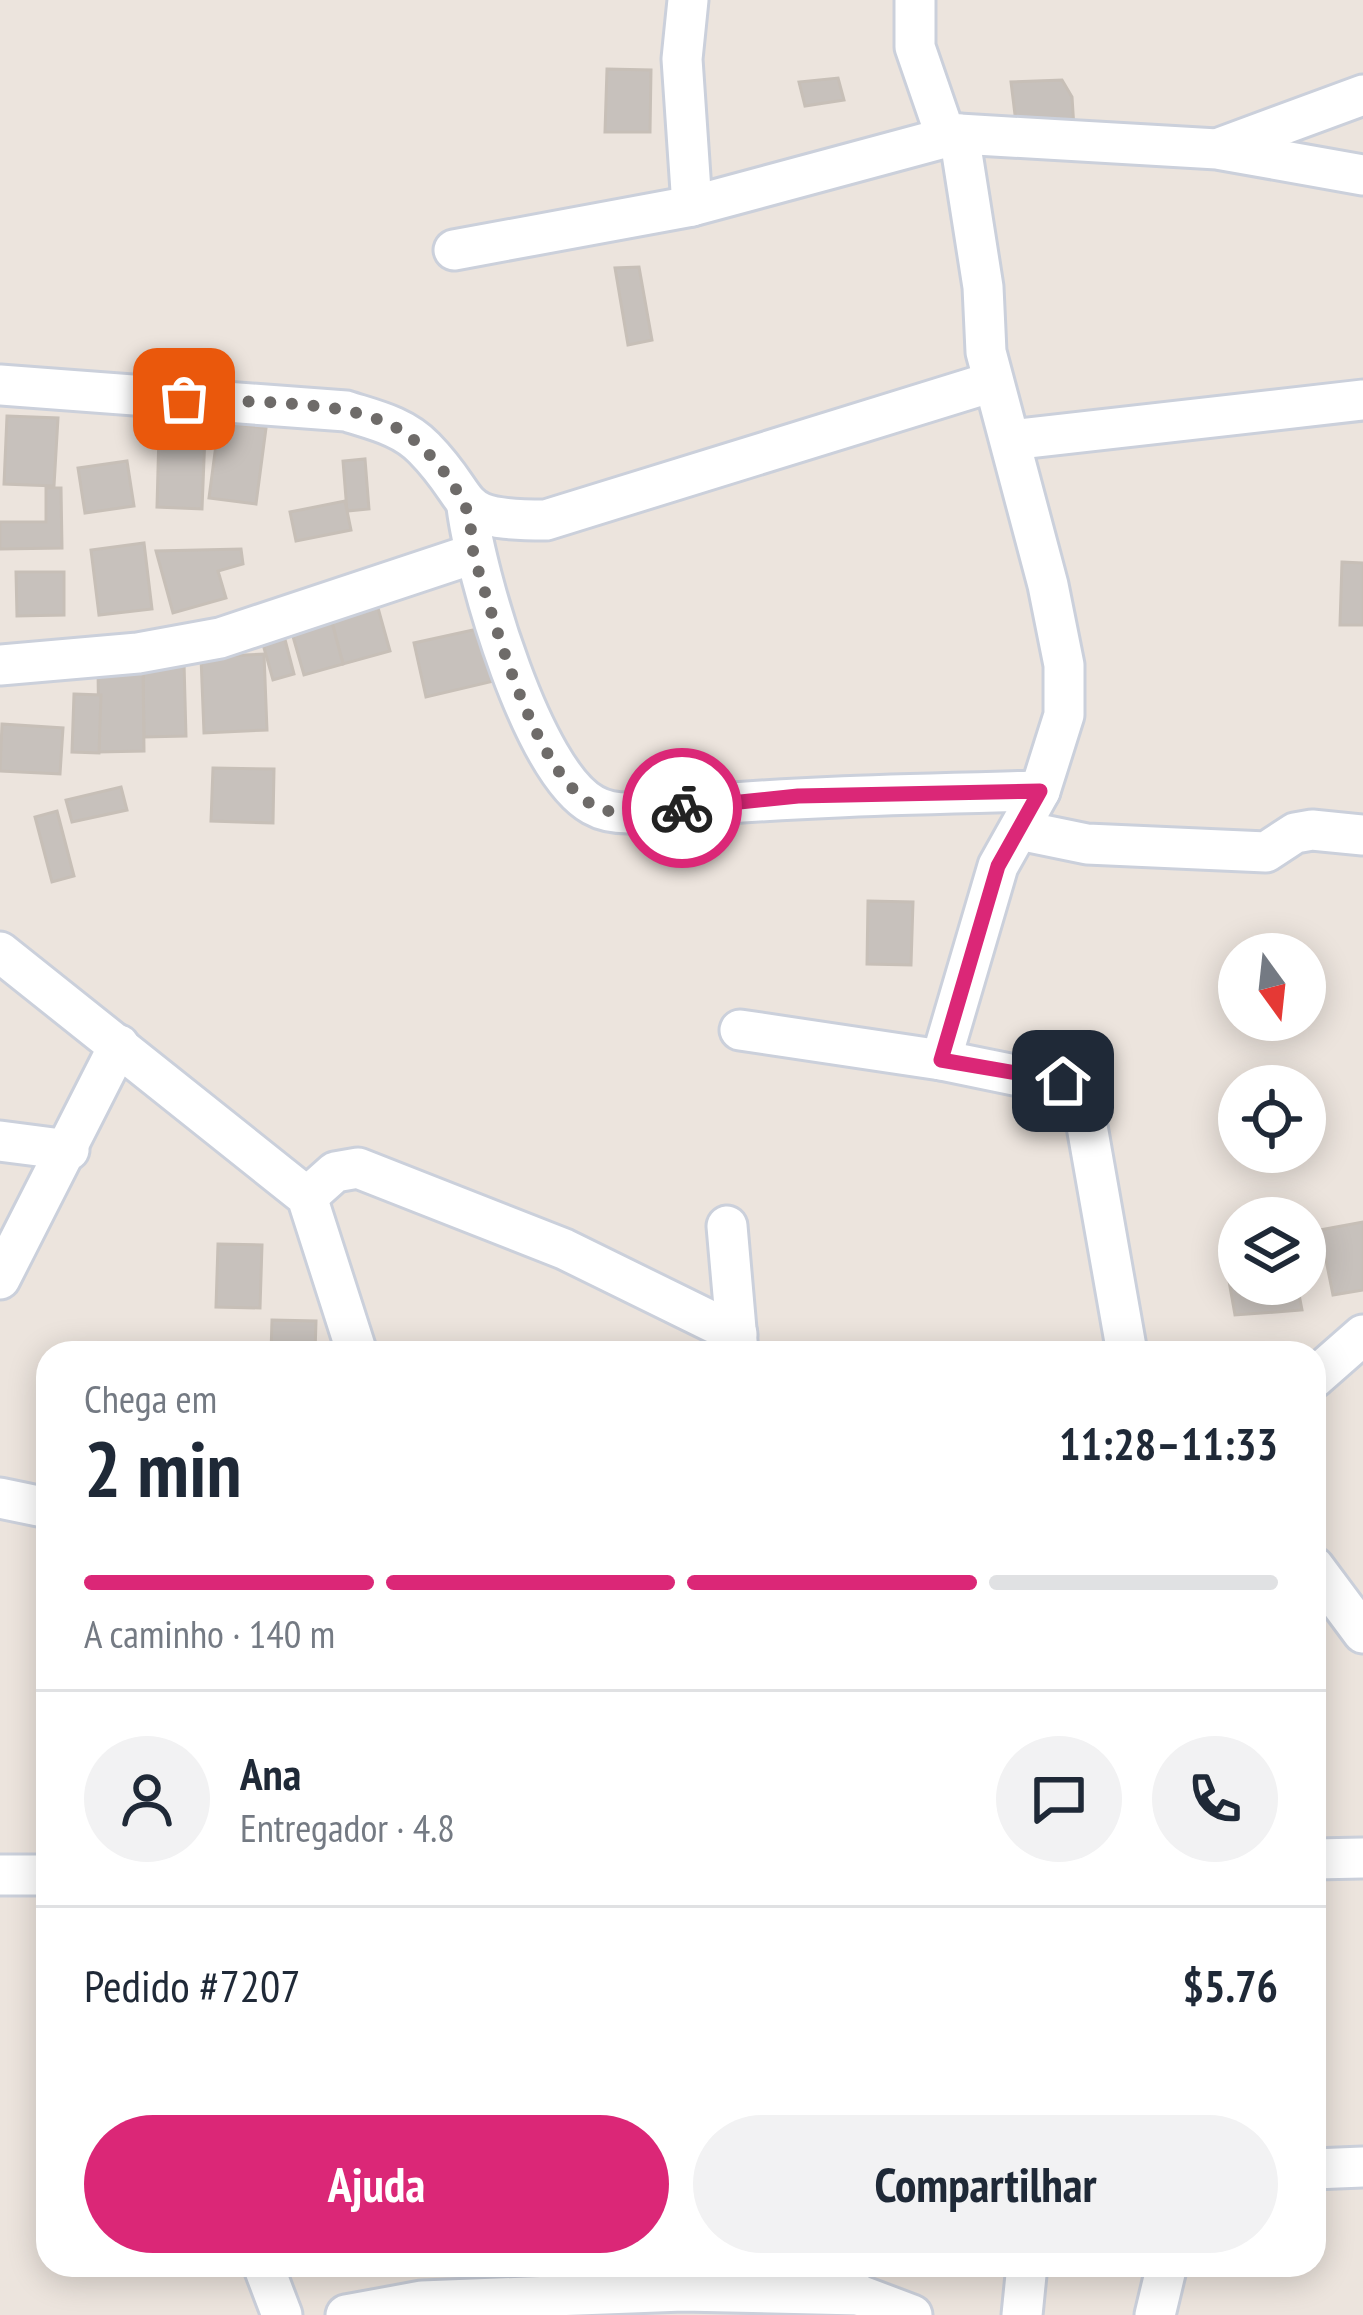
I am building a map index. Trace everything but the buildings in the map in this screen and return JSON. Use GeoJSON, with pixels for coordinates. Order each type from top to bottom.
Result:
{"type":"FeatureCollection","features":[{"type":"Feature","properties":{"kind":"street"},"geometry":{"type":"LineString","coordinates":[[688,0],[682,59],[692,206]]}},
{"type":"Feature","properties":{"kind":"street"},"geometry":{"type":"LineString","coordinates":[[915,0],[915,46],[945,134],[1216,149],[1363,175]]}},
{"type":"Feature","properties":{"kind":"street"},"geometry":{"type":"LineString","coordinates":[[1216,149],[1363,95]]}},
{"type":"Feature","properties":{"kind":"street"},"geometry":{"type":"LineString","coordinates":[[454,250],[692,206],[959,134]]}},
{"type":"Feature","properties":{"kind":"street"},"geometry":{"type":"LineString","coordinates":[[941,1060],[991,887],[1040,791],[1064,715],[1064,665],[992,382],[959,134]]}},
{"type":"Feature","properties":{"kind":"street"},"geometry":{"type":"LineString","coordinates":[[466,507],[502,520],[546,520],[992,382]]}},
{"type":"Feature","properties":{"kind":"street"},"geometry":{"type":"LineString","coordinates":[[0,385],[346,411],[396,427],[424,448],[466,507],[473,554],[536,737],[563,777],[593,806],[622,813],[798,796],[1040,791]]}},
{"type":"Feature","properties":{"kind":"street"},"geometry":{"type":"LineString","coordinates":[[1010,440],[1363,400]]}},
{"type":"Feature","properties":{"kind":"street"},"geometry":{"type":"LineString","coordinates":[[0,665],[138,653],[220,638],[473,554]]}},
{"type":"Feature","properties":{"kind":"street"},"geometry":{"type":"LineString","coordinates":[[1018,830],[1087,844],[1265,852],[1295,833],[1312,830],[1363,835]]}},
{"type":"Feature","properties":{"kind":"street"},"geometry":{"type":"LineString","coordinates":[[0,952],[308,1197],[353,1341]]}},
{"type":"Feature","properties":{"kind":"street"},"geometry":{"type":"LineString","coordinates":[[740,1030],[1063,1081],[1079,1096],[1125,1341]]}},
{"type":"Feature","properties":{"kind":"street"},"geometry":{"type":"LineString","coordinates":[[0,1279],[118,1045]]}},
{"type":"Feature","properties":{"kind":"street"},"geometry":{"type":"LineString","coordinates":[[0,1141],[69,1150]]}},
{"type":"Feature","properties":{"kind":"street"},"geometry":{"type":"LineString","coordinates":[[308,1197],[335,1172],[358,1168],[564,1249],[733,1341]]}},
{"type":"Feature","properties":{"kind":"street"},"geometry":{"type":"LineString","coordinates":[[728,1226],[738,1341]]}},
{"type":"Feature","properties":{"kind":"street"},"geometry":{"type":"LineString","coordinates":[[1326,1367],[1363,1335]]}},
{"type":"Feature","properties":{"kind":"street"},"geometry":{"type":"LineString","coordinates":[[0,1498],[36,1506]]}},
{"type":"Feature","properties":{"kind":"street"},"geometry":{"type":"LineString","coordinates":[[1326,1583],[1363,1633]]}},
{"type":"Feature","properties":{"kind":"street"},"geometry":{"type":"LineString","coordinates":[[1326,1859],[1363,1858]]}},
{"type":"Feature","properties":{"kind":"street"},"geometry":{"type":"LineString","coordinates":[[0,1875],[36,1875]]}},
{"type":"Feature","properties":{"kind":"street"},"geometry":{"type":"LineString","coordinates":[[1326,2169],[1363,2168]]}},
{"type":"Feature","properties":{"kind":"street"},"geometry":{"type":"LineString","coordinates":[[267,2277],[282,2315]]}},
{"type":"Feature","properties":{"kind":"street"},"geometry":{"type":"LineString","coordinates":[[837,2277],[859,2295],[912,2315]]}},
{"type":"Feature","properties":{"kind":"street"},"geometry":{"type":"LineString","coordinates":[[1022,2315],[1026,2277]]}},
{"type":"Feature","properties":{"kind":"street"},"geometry":{"type":"LineString","coordinates":[[1155,2315],[1164,2277]]}},
{"type":"Feature","properties":{"kind":"street"},"geometry":{"type":"LineString","coordinates":[[346,2315],[422,2301],[683,2291],[859,2295]]}},
{"type":"Feature","properties":{"kind":"way so far"},"geometry":{"type":"LineString","coordinates":[[184,399],[346,411],[396,427],[424,448],[466,507],[473,554],[536,737],[563,777],[593,806],[622,813],[682,808]]}},
{"type":"Feature","properties":{"kind":"route"},"geometry":{"type":"LineString","coordinates":[[682,808],[798,796],[1040,791],[998,866],[941,1060],[1063,1081]]}}]}
